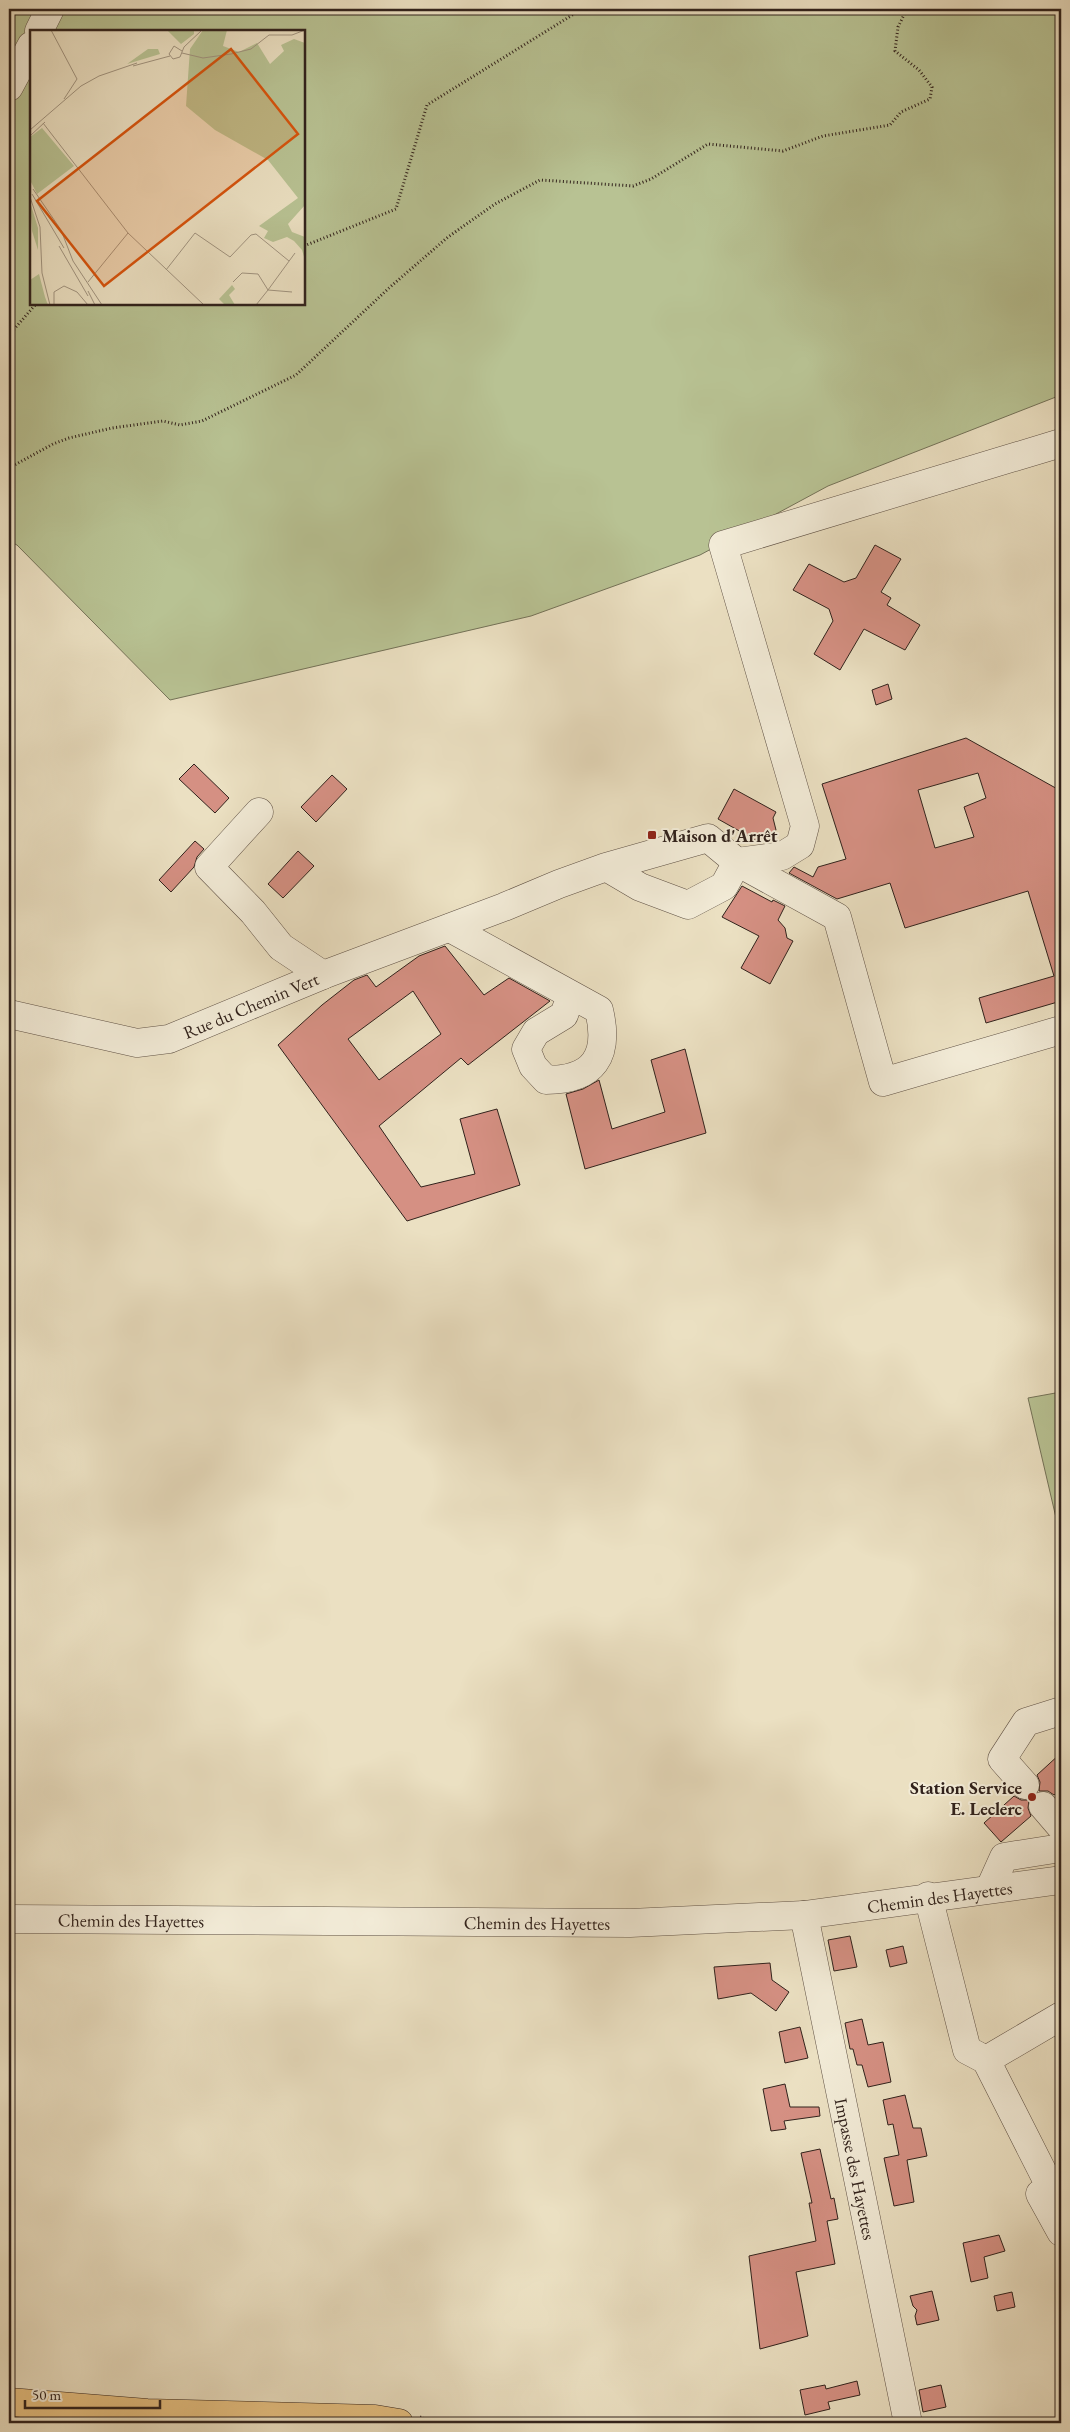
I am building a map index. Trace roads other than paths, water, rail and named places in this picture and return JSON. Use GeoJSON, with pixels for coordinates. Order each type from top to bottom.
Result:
{"type":"FeatureCollection","features":[{"type":"Feature","properties":{"kind":"main road"},"geometry":{"type":"LineString","coordinates":[[9,2402],[147,2413],[375,2419],[399,2423]]}},
{"type":"Feature","properties":{"kind":"main road"},"geometry":{"type":"LineString","coordinates":[[9,2420],[27,2423]]}},
{"type":"Feature","properties":{"kind":"street"},"geometry":{"type":"LineString","coordinates":[[40,30],[50,9]]}},
{"type":"Feature","properties":{"kind":"street"},"geometry":{"type":"LineString","coordinates":[[9,87],[30,48]]}},
{"type":"Feature","properties":{"kind":"street"},"geometry":{"type":"LineString","coordinates":[[737,862],[782,856],[800,845],[805,826],[723,544],[1061,443]]}},
{"type":"Feature","properties":{"kind":"street","name":"Rue du Chemin Vert"},"geometry":{"type":"LineString","coordinates":[[260,812],[208,867],[253,912],[281,947],[323,976]]}},
{"type":"Feature","properties":{"kind":"street"},"geometry":{"type":"LineString","coordinates":[[323,976],[606,867],[708,838],[737,862],[837,916],[883,1082],[1061,1030]]}},
{"type":"Feature","properties":{"kind":"street"},"geometry":{"type":"LineString","coordinates":[[606,867],[640,887],[688,905],[724,886],[737,862]]}},
{"type":"Feature","properties":{"kind":"street"},"geometry":{"type":"LineString","coordinates":[[450,928],[571,995]]}},
{"type":"Feature","properties":{"kind":"street"},"geometry":{"type":"LineString","coordinates":[[275,996],[281,947]]}},
{"type":"Feature","properties":{"kind":"street","name":"Rue du Chemin Vert"},"geometry":{"type":"LineString","coordinates":[[9,1014],[137,1043],[169,1039],[323,976]]}},
{"type":"Feature","properties":{"kind":"street"},"geometry":{"type":"LineString","coordinates":[[1025,1786],[1002,1759],[1026,1722],[1061,1711]]}},
{"type":"Feature","properties":{"kind":"street"},"geometry":{"type":"LineString","coordinates":[[1043,1806],[1061,1827]]}},
{"type":"Feature","properties":{"kind":"street"},"geometry":{"type":"LineString","coordinates":[[990,1888],[1004,1857],[1061,1848]]}},
{"type":"Feature","properties":{"kind":"street","name":"Chemin des Hayettes"},"geometry":{"type":"LineString","coordinates":[[9,1919],[630,1924],[804,1915],[928,1896],[1061,1880]]}},
{"type":"Feature","properties":{"kind":"street"},"geometry":{"type":"LineString","coordinates":[[928,1896],[977,2055],[980,2085],[1061,2232]]}},
{"type":"Feature","properties":{"kind":"street","name":"Impasse des Hayettes"},"geometry":{"type":"LineString","coordinates":[[804,1915],[908,2423]]}},
{"type":"Feature","properties":{"kind":"street"},"geometry":{"type":"LineString","coordinates":[[977,2055],[1061,2016]]}},
{"type":"Feature","properties":{"kind":"street"},"geometry":{"type":"LineString","coordinates":[[977,2055],[1061,2208]]}},
{"type":"Feature","properties":{"kind":"place","name":"Maison d'Arrêt"},"geometry":{"type":"Point","coordinates":[652,835]}},
{"type":"Feature","properties":{"kind":"place","name":"Station Service E. Leclerc"},"geometry":{"type":"Point","coordinates":[1032,1797]}}]}
